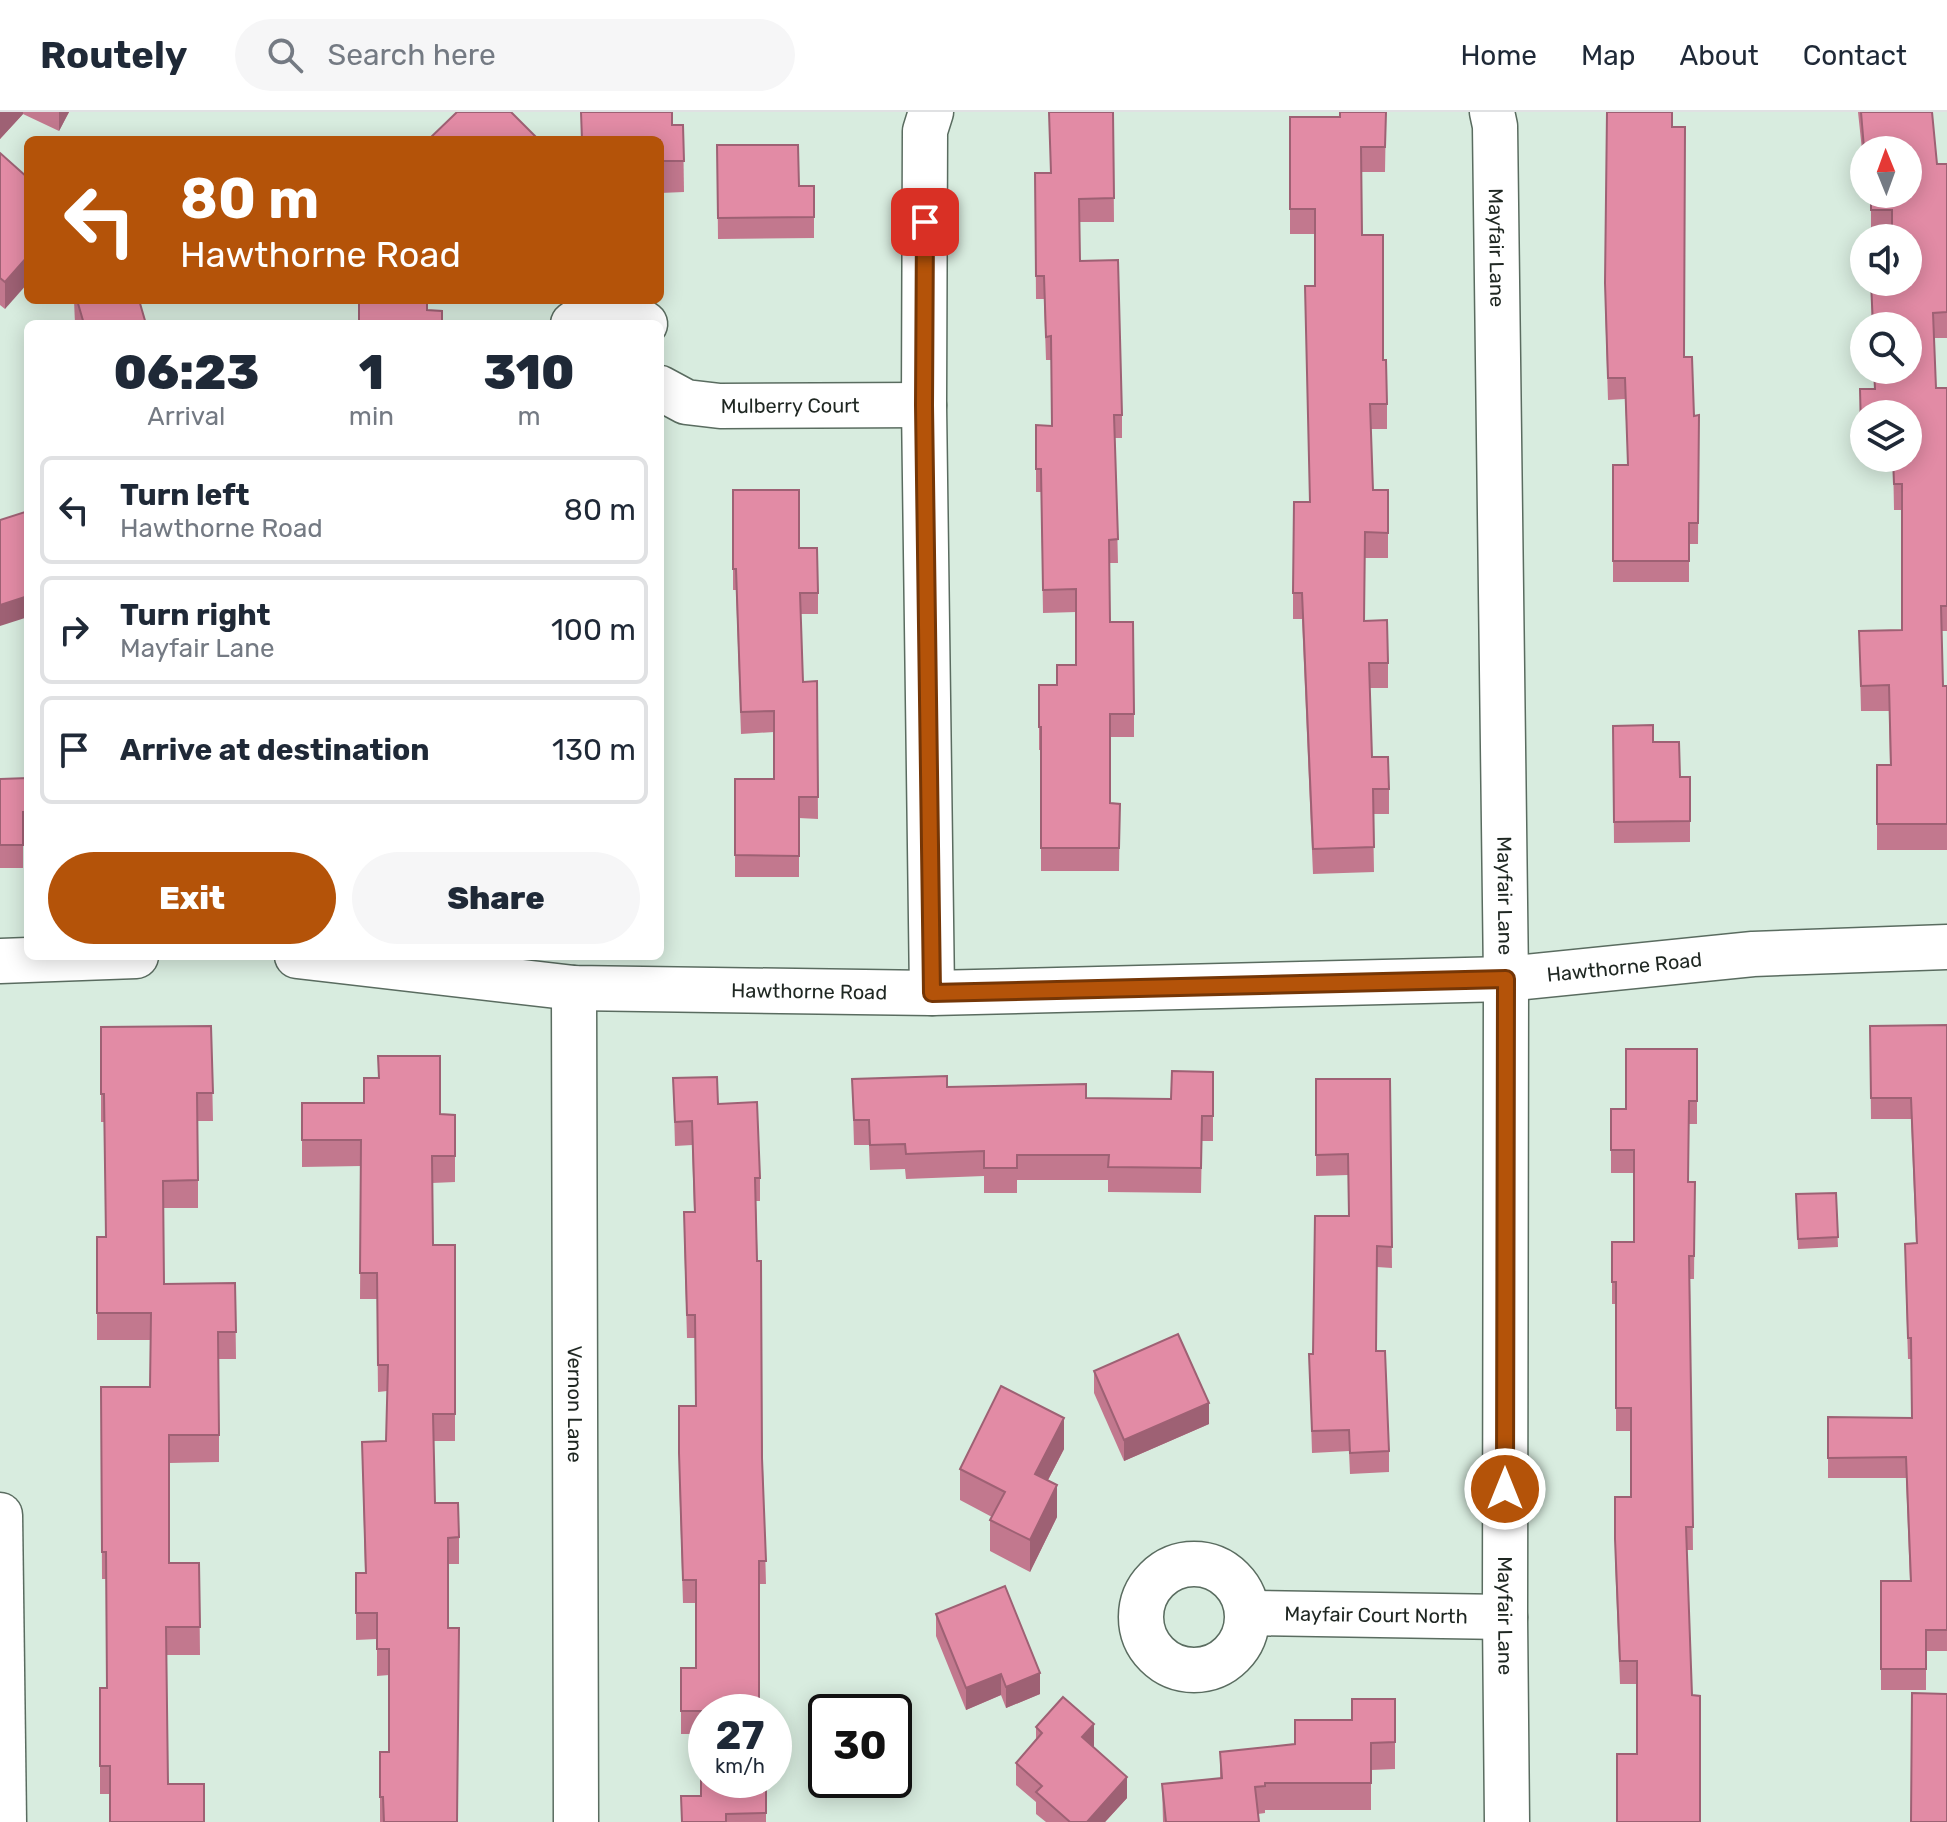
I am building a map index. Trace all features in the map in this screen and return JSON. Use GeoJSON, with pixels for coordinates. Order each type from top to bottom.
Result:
{"type":"FeatureCollection","features":[{"type":"Feature","properties":{"kind":"street"},"geometry":{"type":"LineString","coordinates":[[931,112],[925,131],[924,405],[932,993]]}},
{"type":"Feature","properties":{"kind":"street","name":"Mayfair Lane"},"geometry":{"type":"LineString","coordinates":[[1492,112],[1495,126],[1506,979],[1507,1822]]}},
{"type":"Feature","properties":{"kind":"street"},"geometry":{"type":"LineString","coordinates":[[578,320],[586,314],[607,308],[631,313],[640,320]]}},
{"type":"Feature","properties":{"kind":"street","name":"Mulberry Court"},"geometry":{"type":"LineString","coordinates":[[664,390],[686,402],[720,406],[924,405]]}},
{"type":"Feature","properties":{"kind":"street","name":"Hawthorne Road"},"geometry":{"type":"LineString","coordinates":[[332,960],[574,988],[932,993],[1506,979],[1753,954],[1947,947]]}},
{"type":"Feature","properties":{"kind":"street"},"geometry":{"type":"LineString","coordinates":[[0,961],[27,960]]}},
{"type":"Feature","properties":{"kind":"street","name":"Vernon Lane"},"geometry":{"type":"LineString","coordinates":[[574,988],[576,1822]]}},
{"type":"Feature","properties":{"kind":"street"},"geometry":{"type":"LineString","coordinates":[[0,1515],[4,1822]]}},
{"type":"Feature","properties":{"kind":"street","name":"Mayfair Court North"},"geometry":{"type":"LineString","coordinates":[[1248,1613],[1505,1617]]}},
{"type":"Feature","properties":{"kind":"building"},"geometry":{"type":"Polygon","coordinates":[[[457,112],[511,112],[535,136],[432,136],[457,112]]]}},
{"type":"Feature","properties":{"kind":"building"},"geometry":{"type":"Polygon","coordinates":[[[581,112],[672,112],[672,125],[683,125],[684,161],[664,161],[664,136],[582,136],[581,112]]]}},
{"type":"Feature","properties":{"kind":"building"},"geometry":{"type":"Polygon","coordinates":[[[1049,112],[1113,112],[1114,198],[1079,199],[1080,261],[1118,260],[1122,415],[1114,415],[1118,539],[1109,540],[1110,622],[1133,622],[1134,714],[1110,714],[1110,803],[1120,804],[1119,848],[1041,848],[1039,685],[1057,685],[1057,665],[1076,665],[1076,589],[1043,590],[1041,469],[1036,469],[1036,425],[1052,426],[1051,336],[1046,337],[1044,276],[1036,276],[1035,173],[1051,173],[1049,112]]]}},
{"type":"Feature","properties":{"kind":"building"},"geometry":{"type":"Polygon","coordinates":[[[1340,112],[1386,112],[1385,147],[1361,147],[1362,235],[1383,235],[1383,360],[1386,360],[1387,404],[1370,404],[1373,490],[1388,490],[1388,533],[1365,532],[1364,621],[1387,620],[1388,663],[1369,663],[1372,757],[1388,757],[1389,789],[1373,789],[1374,847],[1313,849],[1302,593],[1293,593],[1294,502],[1310,502],[1305,286],[1315,286],[1315,209],[1290,209],[1290,117],[1340,117],[1340,112]]]}},
{"type":"Feature","properties":{"kind":"building"},"geometry":{"type":"Polygon","coordinates":[[[1607,112],[1672,112],[1672,127],[1685,127],[1684,357],[1692,357],[1694,416],[1699,415],[1698,523],[1689,523],[1689,561],[1613,561],[1613,465],[1628,465],[1625,378],[1608,378],[1605,283],[1607,112]]]}},
{"type":"Feature","properties":{"kind":"building"},"geometry":{"type":"Polygon","coordinates":[[[1861,112],[1932,112],[1937,164],[1947,164],[1947,312],[1933,313],[1936,388],[1947,388],[1947,606],[1941,606],[1943,686],[1947,686],[1947,824],[1877,824],[1877,765],[1891,765],[1889,685],[1861,686],[1859,631],[1902,630],[1902,484],[1894,484],[1894,472],[1922,472],[1922,400],[1860,400],[1860,389],[1875,389],[1875,384],[1922,384],[1922,312],[1872,312],[1872,296],[1922,296],[1922,224],[1892,224],[1892,210],[1871,208],[1922,208],[1922,136],[1863,136],[1861,112]]]}},
{"type":"Feature","properties":{"kind":"building"},"geometry":{"type":"Polygon","coordinates":[[[717,145],[798,145],[799,186],[814,186],[814,217],[718,218],[717,145]]]}},
{"type":"Feature","properties":{"kind":"building"},"geometry":{"type":"Polygon","coordinates":[[[0,153],[24,174],[24,261],[5,282],[0,278],[0,153]]]}},
{"type":"Feature","properties":{"kind":"building"},"geometry":{"type":"Polygon","coordinates":[[[78,304],[140,304],[145,320],[83,320],[78,304]]]}},
{"type":"Feature","properties":{"kind":"building"},"geometry":{"type":"Polygon","coordinates":[[[359,304],[427,304],[427,310],[442,311],[442,320],[359,320],[359,304]]]}},
{"type":"Feature","properties":{"kind":"building"},"geometry":{"type":"Polygon","coordinates":[[[733,490],[799,490],[799,548],[817,548],[818,593],[800,593],[803,682],[817,681],[818,797],[799,797],[799,856],[735,855],[735,779],[774,779],[774,711],[741,712],[736,569],[733,569],[733,490]]]}},
{"type":"Feature","properties":{"kind":"building"},"geometry":{"type":"Polygon","coordinates":[[[24,512],[24,597],[0,605],[0,520],[24,512]]]}},
{"type":"Feature","properties":{"kind":"building"},"geometry":{"type":"Polygon","coordinates":[[[1653,725],[1653,742],[1679,742],[1680,777],[1690,777],[1690,821],[1614,822],[1613,726],[1653,725]]]}},
{"type":"Feature","properties":{"kind":"building"},"geometry":{"type":"Polygon","coordinates":[[[24,778],[23,845],[0,845],[0,779],[24,778]]]}},
{"type":"Feature","properties":{"kind":"building"},"geometry":{"type":"Polygon","coordinates":[[[1947,1025],[1947,1630],[1926,1630],[1926,1669],[1881,1669],[1881,1581],[1911,1581],[1906,1457],[1828,1458],[1828,1417],[1912,1418],[1905,1244],[1917,1243],[1911,1098],[1871,1098],[1870,1026],[1947,1025]]]}},
{"type":"Feature","properties":{"kind":"building"},"geometry":{"type":"Polygon","coordinates":[[[211,1026],[213,1093],[197,1093],[198,1180],[163,1181],[164,1284],[235,1283],[236,1332],[218,1332],[219,1435],[169,1435],[169,1563],[199,1563],[200,1627],[166,1627],[168,1784],[204,1784],[204,1822],[110,1822],[110,1766],[100,1766],[100,1688],[107,1688],[101,1387],[150,1387],[151,1313],[97,1313],[97,1237],[106,1237],[101,1027],[211,1026]]]}},
{"type":"Feature","properties":{"kind":"building"},"geometry":{"type":"Polygon","coordinates":[[[1626,1049],[1697,1049],[1697,1101],[1689,1101],[1688,1182],[1695,1182],[1694,1256],[1689,1256],[1693,1527],[1686,1527],[1692,1695],[1700,1696],[1700,1822],[1617,1822],[1617,1754],[1637,1754],[1637,1661],[1620,1661],[1615,1539],[1615,1497],[1631,1497],[1631,1408],[1616,1408],[1616,1282],[1612,1282],[1612,1242],[1634,1242],[1634,1150],[1611,1150],[1611,1109],[1626,1109],[1626,1049]]]}},
{"type":"Feature","properties":{"kind":"building"},"geometry":{"type":"Polygon","coordinates":[[[378,1056],[440,1056],[440,1114],[455,1115],[455,1156],[432,1156],[433,1245],[455,1245],[455,1414],[433,1414],[435,1503],[458,1503],[459,1537],[448,1538],[448,1628],[459,1628],[457,1822],[384,1822],[383,1797],[380,1797],[380,1752],[389,1752],[389,1649],[377,1649],[377,1613],[356,1613],[356,1573],[366,1573],[362,1442],[386,1441],[388,1365],[378,1365],[377,1273],[360,1273],[361,1140],[302,1140],[302,1103],[364,1103],[364,1078],[379,1078],[378,1056]]]}},
{"type":"Feature","properties":{"kind":"building"},"geometry":{"type":"Polygon","coordinates":[[[1172,1071],[1213,1072],[1213,1116],[1202,1116],[1201,1168],[1108,1167],[1109,1155],[1017,1155],[1017,1168],[984,1168],[984,1151],[906,1154],[905,1144],[870,1145],[869,1120],[854,1120],[852,1079],[947,1076],[947,1087],[1086,1084],[1086,1098],[1171,1099],[1172,1071]]]}},
{"type":"Feature","properties":{"kind":"building"},"geometry":{"type":"Polygon","coordinates":[[[717,1077],[718,1104],[757,1102],[760,1178],[755,1178],[757,1261],[761,1261],[766,1561],[759,1561],[759,1694],[688,1694],[688,1711],[681,1711],[681,1668],[696,1668],[696,1580],[683,1580],[679,1406],[696,1406],[695,1315],[687,1315],[684,1212],[695,1212],[692,1121],[675,1122],[673,1078],[717,1077]]]}},
{"type":"Feature","properties":{"kind":"building"},"geometry":{"type":"Polygon","coordinates":[[[1316,1079],[1390,1079],[1392,1247],[1377,1246],[1376,1351],[1385,1351],[1389,1451],[1350,1453],[1349,1430],[1312,1431],[1309,1354],[1313,1354],[1315,1216],[1349,1216],[1348,1154],[1316,1155],[1316,1079]]]}},
{"type":"Feature","properties":{"kind":"building"},"geometry":{"type":"Polygon","coordinates":[[[1836,1193],[1838,1237],[1798,1239],[1796,1194],[1836,1193]]]}},
{"type":"Feature","properties":{"kind":"building"},"geometry":{"type":"Polygon","coordinates":[[[1178,1334],[1209,1403],[1124,1440],[1094,1371],[1178,1334]]]}},
{"type":"Feature","properties":{"kind":"building"},"geometry":{"type":"Polygon","coordinates":[[[1001,1386],[1064,1418],[1035,1474],[1057,1485],[1030,1540],[990,1520],[1005,1492],[960,1469],[1001,1386]]]}},
{"type":"Feature","properties":{"kind":"building"},"geometry":{"type":"Polygon","coordinates":[[[1005,1586],[1040,1673],[1006,1687],[1001,1674],[966,1688],[936,1614],[1005,1586]]]}},
{"type":"Feature","properties":{"kind":"building"},"geometry":{"type":"Polygon","coordinates":[[[1912,1693],[1947,1694],[1947,1822],[1911,1822],[1912,1693]]]}},
{"type":"Feature","properties":{"kind":"building"},"geometry":{"type":"Polygon","coordinates":[[[1063,1697],[1094,1724],[1082,1737],[1127,1777],[1087,1822],[1070,1822],[1036,1792],[1042,1786],[1016,1763],[1042,1733],[1036,1727],[1063,1697]]]}},
{"type":"Feature","properties":{"kind":"building"},"geometry":{"type":"Polygon","coordinates":[[[1352,1699],[1395,1699],[1395,1742],[1371,1743],[1371,1783],[1265,1783],[1265,1786],[1255,1787],[1259,1822],[1166,1822],[1162,1784],[1222,1778],[1220,1752],[1295,1744],[1295,1720],[1352,1720],[1352,1699]]]}},
{"type":"Feature","properties":{"kind":"building"},"geometry":{"type":"Polygon","coordinates":[[[681,1796],[766,1798],[766,1813],[726,1814],[726,1822],[682,1822],[681,1796]]]}},
{"type":"Feature","properties":{"kind":"route"},"geometry":{"type":"LineString","coordinates":[[925,222],[924,405],[932,993],[1506,979],[1505,1489]]}}]}
